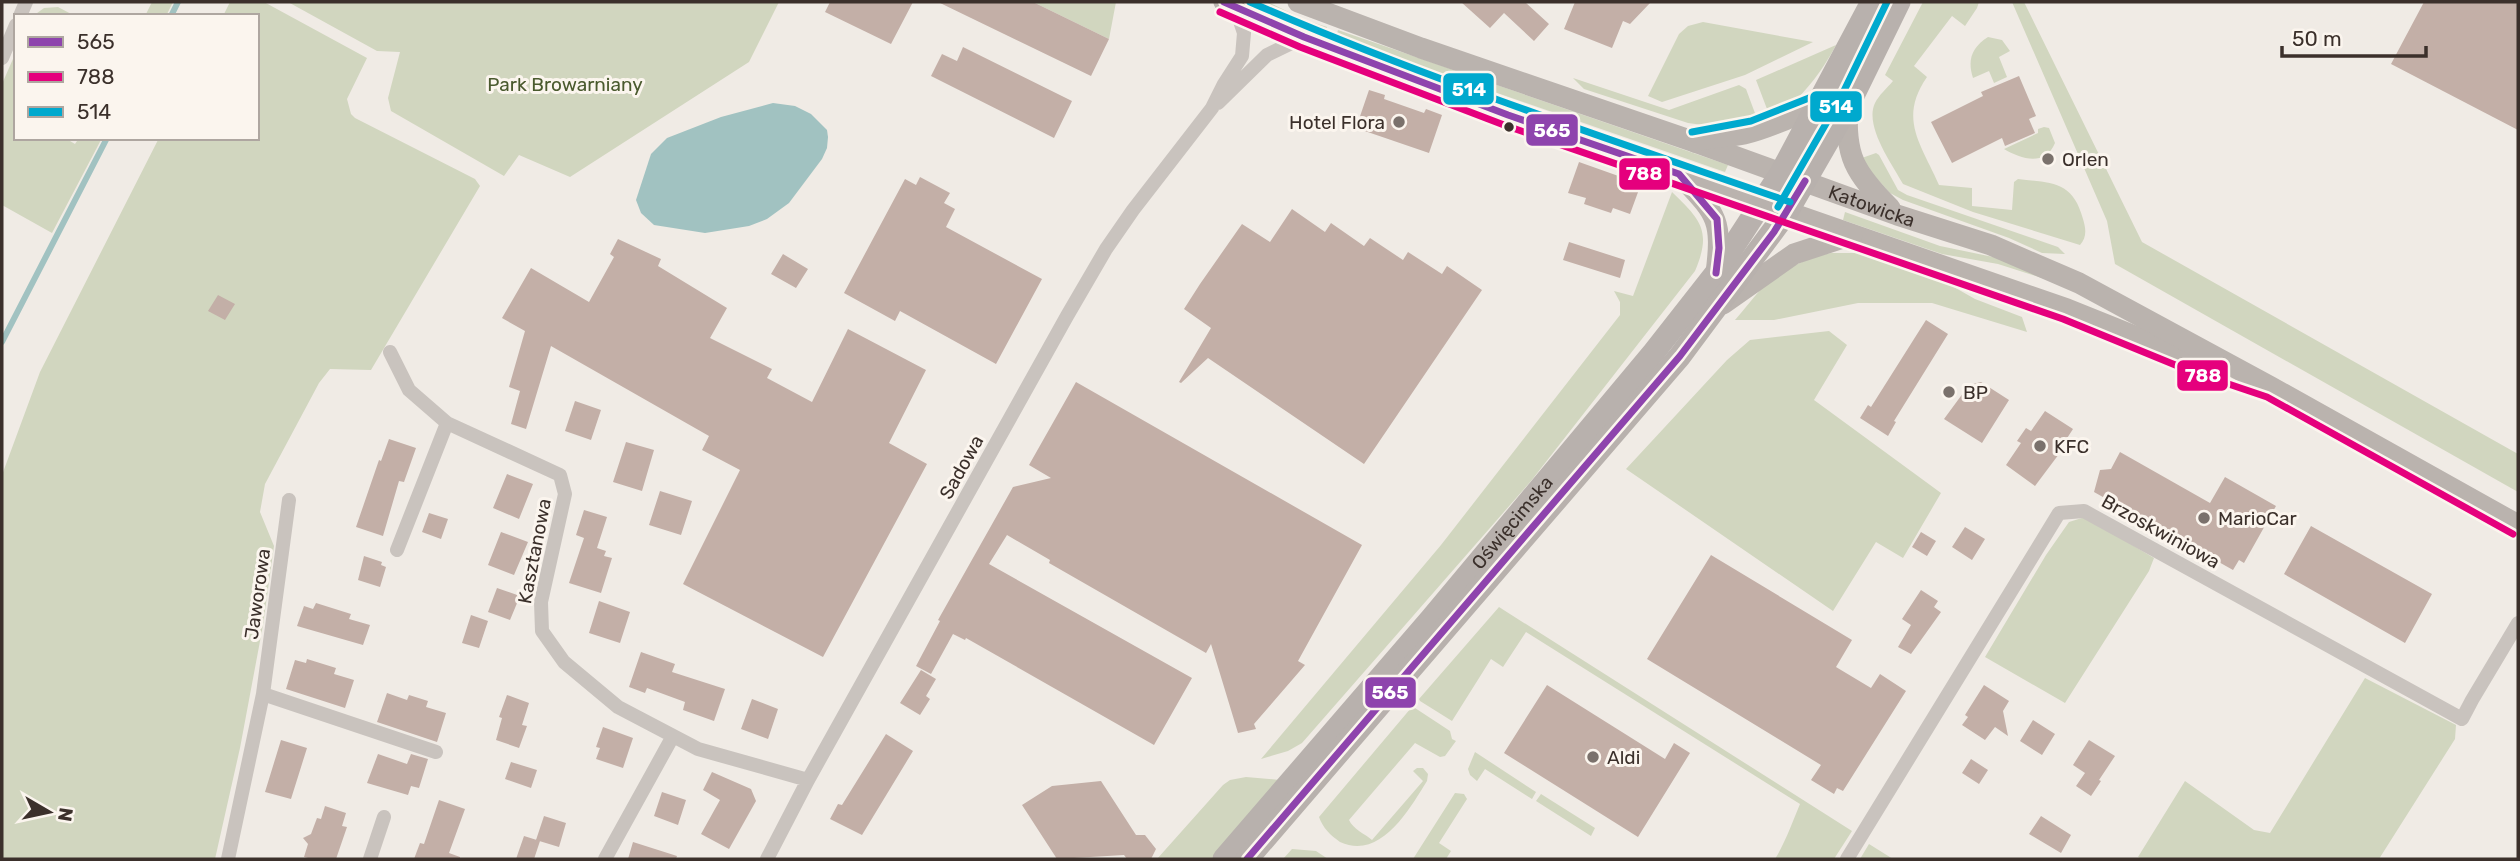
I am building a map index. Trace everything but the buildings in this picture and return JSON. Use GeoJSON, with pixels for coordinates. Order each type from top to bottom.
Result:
{"type":"FeatureCollection","features":[{"type":"Feature","properties":{"kind":"main road","name":"Katowicka"},"geometry":{"type":"LineString","coordinates":[[1298,2],[1421,48],[1897,215],[1991,245],[2079,283],[2518,525]]}},
{"type":"Feature","properties":{"kind":"main road","name":"Oświęcimska"},"geometry":{"type":"LineString","coordinates":[[1224,859],[1439,609],[1654,352],[1716,273],[1781,173],[1872,2]]}},
{"type":"Feature","properties":{"kind":"main road","name":"Oświęcimska"},"geometry":{"type":"LineString","coordinates":[[1247,859],[1680,356],[1716,310],[1787,212],[1848,106],[1899,2]]}},
{"type":"Feature","properties":{"kind":"main road","name":"Katowicka"},"geometry":{"type":"LineString","coordinates":[[1228,4],[1304,37],[1508,115],[2067,309],[2194,362],[2271,387]]}},
{"type":"Feature","properties":{"kind":"main road"},"geometry":{"type":"LineString","coordinates":[[1695,142],[1709,136],[1740,135],[1768,128],[1818,106]]}},
{"type":"Feature","properties":{"kind":"main road"},"geometry":{"type":"LineString","coordinates":[[1848,106],[1846,130],[1851,158],[1872,190],[1897,215]]}},
{"type":"Feature","properties":{"kind":"main road"},"geometry":{"type":"LineString","coordinates":[[1679,174],[1717,219],[1719,248],[1716,273]]}},
{"type":"Feature","properties":{"kind":"main road"},"geometry":{"type":"LineString","coordinates":[[1716,310],[1794,254],[1853,236]]}},
{"type":"Feature","properties":{"kind":"street","name":"Sadowa"},"geometry":{"type":"LineString","coordinates":[[1212,108],[1242,56],[1245,45],[1239,18],[1228,4]]}},
{"type":"Feature","properties":{"kind":"street"},"geometry":{"type":"LineString","coordinates":[[2,58],[14,30]]}},
{"type":"Feature","properties":{"kind":"street","name":"Sadowa"},"geometry":{"type":"LineString","coordinates":[[767,859],[808,780],[1106,249],[1212,108],[1267,55],[1304,37]]}},
{"type":"Feature","properties":{"kind":"street","name":"Kasztanowa"},"geometry":{"type":"LineString","coordinates":[[390,352],[409,390],[447,423],[560,475],[565,494],[541,603],[542,631],[564,662],[618,707],[698,749],[808,780]]}},
{"type":"Feature","properties":{"kind":"street"},"geometry":{"type":"LineString","coordinates":[[397,550],[447,423]]}},
{"type":"Feature","properties":{"kind":"street","name":"Jaworowa"},"geometry":{"type":"LineString","coordinates":[[228,859],[263,694],[289,500]]}},
{"type":"Feature","properties":{"kind":"street","name":"Brzoskwiniowa"},"geometry":{"type":"LineString","coordinates":[[1847,859],[2059,513],[2084,511],[2462,719],[2518,623]]}},
{"type":"Feature","properties":{"kind":"street"},"geometry":{"type":"LineString","coordinates":[[263,694],[436,752]]}},
{"type":"Feature","properties":{"kind":"street"},"geometry":{"type":"LineString","coordinates":[[605,859],[673,736]]}},
{"type":"Feature","properties":{"kind":"street"},"geometry":{"type":"LineString","coordinates":[[370,859],[384,817]]}},
{"type":"Feature","properties":{"kind":"green space"},"geometry":{"type":"Polygon","coordinates":[[[152,2],[173,2],[167,14],[146,14],[152,2]]]}},
{"type":"Feature","properties":{"kind":"green space"},"geometry":{"type":"Polygon","coordinates":[[[230,2],[264,2],[367,58],[347,99],[351,114],[475,179],[480,186],[371,370],[330,369],[319,383],[265,484],[260,512],[274,546],[263,625],[240,748],[215,859],[2,859],[2,475],[40,372],[158,140],[259,140],[259,14],[224,14],[230,2]]]}},
{"type":"Feature","properties":{"kind":"green space","name":"Park Browarniany"},"geometry":{"type":"Polygon","coordinates":[[[288,2],[779,2],[749,62],[570,177],[519,155],[504,176],[391,111],[388,98],[400,52],[377,51],[288,2]]]}},
{"type":"Feature","properties":{"kind":"green space"},"geometry":{"type":"Polygon","coordinates":[[[1033,2],[1116,2],[1109,39],[1033,2]]]}},
{"type":"Feature","properties":{"kind":"green space"},"geometry":{"type":"Polygon","coordinates":[[[1250,2],[1268,2],[1305,20],[1327,27],[1325,33],[1250,2]]]}},
{"type":"Feature","properties":{"kind":"green space"},"geometry":{"type":"Polygon","coordinates":[[[1923,2],[1979,2],[1965,26],[1952,16],[1914,66],[1927,77],[1914,106],[1915,131],[1939,185],[1972,188],[1972,206],[2012,210],[2014,182],[2018,179],[2060,186],[2073,197],[2079,207],[2085,230],[2080,245],[1973,212],[1903,184],[1876,133],[1873,112],[1875,103],[1893,81],[1885,75],[1923,2]]]}},
{"type":"Feature","properties":{"kind":"green space"},"geometry":{"type":"Polygon","coordinates":[[[2012,2],[2024,2],[2142,242],[2518,454],[2518,492],[2115,264],[2107,221],[2012,2]]]}},
{"type":"Feature","properties":{"kind":"green space"},"geometry":{"type":"Polygon","coordinates":[[[58,7],[71,14],[36,14],[44,8],[58,7]]]}},
{"type":"Feature","properties":{"kind":"green space"},"geometry":{"type":"Polygon","coordinates":[[[1703,22],[1813,42],[1745,75],[1662,102],[1648,96],[1679,34],[1688,26],[1703,22]]]}},
{"type":"Feature","properties":{"kind":"green space"},"geometry":{"type":"Polygon","coordinates":[[[1338,30],[1728,165],[1725,172],[1336,37],[1338,30]]]}},
{"type":"Feature","properties":{"kind":"green space"},"geometry":{"type":"Polygon","coordinates":[[[1988,37],[2002,40],[2010,51],[1999,57],[2007,77],[1994,83],[1989,71],[1973,78],[1971,71],[1972,54],[1988,37]]]}},
{"type":"Feature","properties":{"kind":"green space"},"geometry":{"type":"Polygon","coordinates":[[[1836,45],[1824,66],[1795,101],[1777,116],[1767,109],[1756,80],[1836,45]]]}},
{"type":"Feature","properties":{"kind":"green space"},"geometry":{"type":"Polygon","coordinates":[[[14,57],[14,140],[68,140],[75,144],[78,140],[101,140],[52,233],[2,205],[2,84],[14,57]]]}},
{"type":"Feature","properties":{"kind":"green space"},"geometry":{"type":"Polygon","coordinates":[[[1573,78],[1669,110],[1739,85],[1746,89],[1759,124],[1718,127],[1688,123],[1584,89],[1573,78]]]}},
{"type":"Feature","properties":{"kind":"green space"},"geometry":{"type":"Polygon","coordinates":[[[2049,128],[2055,143],[2045,155],[2025,158],[2004,149],[2038,133],[2038,129],[2049,128]]]}},
{"type":"Feature","properties":{"kind":"green space"},"geometry":{"type":"Polygon","coordinates":[[[1876,153],[1898,190],[1907,195],[2058,247],[2065,254],[2042,253],[2009,238],[1903,200],[1890,193],[1859,159],[1876,153]]]}},
{"type":"Feature","properties":{"kind":"green space"},"geometry":{"type":"Polygon","coordinates":[[[1672,192],[1701,227],[1703,246],[1695,271],[1531,481],[1302,743],[1288,751],[1261,759],[1441,545],[1620,315],[1620,302],[1614,291],[1633,296],[1672,192]]]}},
{"type":"Feature","properties":{"kind":"green space"},"geometry":{"type":"Polygon","coordinates":[[[1845,212],[1940,246],[1998,258],[2045,279],[1998,264],[1942,254],[1843,220],[1845,212]]]}},
{"type":"Feature","properties":{"kind":"green space"},"geometry":{"type":"Polygon","coordinates":[[[1831,253],[1859,253],[1938,278],[1975,299],[2022,317],[2027,332],[1932,303],[1858,303],[1774,320],[1735,320],[1761,289],[1776,276],[1802,262],[1831,253]]]}},
{"type":"Feature","properties":{"kind":"green space"},"geometry":{"type":"Polygon","coordinates":[[[1829,331],[1847,345],[1814,400],[1941,493],[1903,558],[1876,542],[1833,611],[1626,469],[1727,360],[1750,340],[1829,331]]]}},
{"type":"Feature","properties":{"kind":"green space"},"geometry":{"type":"Polygon","coordinates":[[[2085,517],[2154,558],[2149,571],[2065,703],[1985,657],[2069,522],[2085,517]]]}},
{"type":"Feature","properties":{"kind":"green space"},"geometry":{"type":"Polygon","coordinates":[[[1499,607],[1852,831],[1834,859],[1775,859],[1800,804],[1526,632],[1503,667],[1491,659],[1452,721],[1420,701],[1499,607]]]}},
{"type":"Feature","properties":{"kind":"green space"},"geometry":{"type":"Polygon","coordinates":[[[2365,678],[2456,725],[2455,739],[2379,859],[2138,857],[2185,781],[2254,830],[2270,833],[2365,678]]]}},
{"type":"Feature","properties":{"kind":"green space"},"geometry":{"type":"Polygon","coordinates":[[[1411,708],[1450,731],[1452,739],[1456,741],[1445,756],[1440,757],[1415,743],[1349,820],[1356,829],[1372,840],[1423,781],[1413,771],[1423,768],[1428,774],[1427,781],[1403,817],[1381,838],[1368,844],[1355,846],[1340,842],[1327,831],[1319,817],[1411,708]]]}},
{"type":"Feature","properties":{"kind":"green space"},"geometry":{"type":"Polygon","coordinates":[[[1475,752],[1536,792],[1532,799],[1485,769],[1477,781],[1468,769],[1475,752]]]}},
{"type":"Feature","properties":{"kind":"green space"},"geometry":{"type":"Polygon","coordinates":[[[1246,777],[1280,780],[1212,859],[1157,859],[1223,785],[1230,780],[1246,777]]]}},
{"type":"Feature","properties":{"kind":"green space"},"geometry":{"type":"Polygon","coordinates":[[[1455,793],[1464,794],[1467,799],[1439,843],[1451,851],[1446,859],[1413,859],[1455,793]]]}},
{"type":"Feature","properties":{"kind":"green space"},"geometry":{"type":"Polygon","coordinates":[[[1541,794],[1595,828],[1591,836],[1536,801],[1541,794]]]}},
{"type":"Feature","properties":{"kind":"green space"},"geometry":{"type":"Polygon","coordinates":[[[1869,844],[1893,859],[1860,859],[1869,844]]]}},
{"type":"Feature","properties":{"kind":"green space"},"geometry":{"type":"Polygon","coordinates":[[[1292,849],[1316,851],[1328,859],[1283,859],[1292,849]]]}},
{"type":"Feature","properties":{"kind":"water"},"geometry":{"type":"Polygon","coordinates":[[[773,103],[795,106],[811,114],[827,130],[827,148],[822,159],[789,203],[767,219],[749,226],[705,233],[654,225],[641,213],[636,200],[651,154],[667,138],[721,117],[773,103]]]}},
{"type":"Feature","properties":{"kind":"waterway"},"geometry":{"type":"LineString","coordinates":[[172,14],[178,2]]}},
{"type":"Feature","properties":{"kind":"waterway"},"geometry":{"type":"LineString","coordinates":[[2,342],[106,140]]}},
{"type":"Feature","properties":{"kind":"transit line","name":"565"},"geometry":{"type":"LineString","coordinates":[[1224,2],[1304,37],[1508,115],[1679,174],[1717,219],[1719,248],[1716,273]]}},
{"type":"Feature","properties":{"kind":"transit line","name":"514"},"geometry":{"type":"LineString","coordinates":[[1250,2],[1450,83],[1790,202]]}},
{"type":"Feature","properties":{"kind":"transit line","name":"514"},"geometry":{"type":"LineString","coordinates":[[1778,207],[1839,101],[1887,2]]}},
{"type":"Feature","properties":{"kind":"transit line","name":"788"},"geometry":{"type":"LineString","coordinates":[[1220,12],[1300,47],[1504,125],[2063,319],[2190,371],[2267,397],[2513,534]]}},
{"type":"Feature","properties":{"kind":"transit line","name":"514"},"geometry":{"type":"LineString","coordinates":[[1692,132],[1751,121],[1814,96]]}},
{"type":"Feature","properties":{"kind":"transit line","name":"565"},"geometry":{"type":"LineString","coordinates":[[1247,859],[1680,356],[1774,232],[1805,181]]}},
{"type":"Feature","properties":{"kind":"place","name":"Hotel Flora"},"geometry":{"type":"Point","coordinates":[1399,122]}},
{"type":"Feature","properties":{"kind":"place","name":"Orlen"},"geometry":{"type":"Point","coordinates":[2048,159]}},
{"type":"Feature","properties":{"kind":"place","name":"BP"},"geometry":{"type":"Point","coordinates":[1949,392]}},
{"type":"Feature","properties":{"kind":"place","name":"KFC"},"geometry":{"type":"Point","coordinates":[2040,446]}},
{"type":"Feature","properties":{"kind":"place","name":"MarioCar"},"geometry":{"type":"Point","coordinates":[2204,518]}},
{"type":"Feature","properties":{"kind":"place","name":"Aldi"},"geometry":{"type":"Point","coordinates":[1593,757]}}]}
